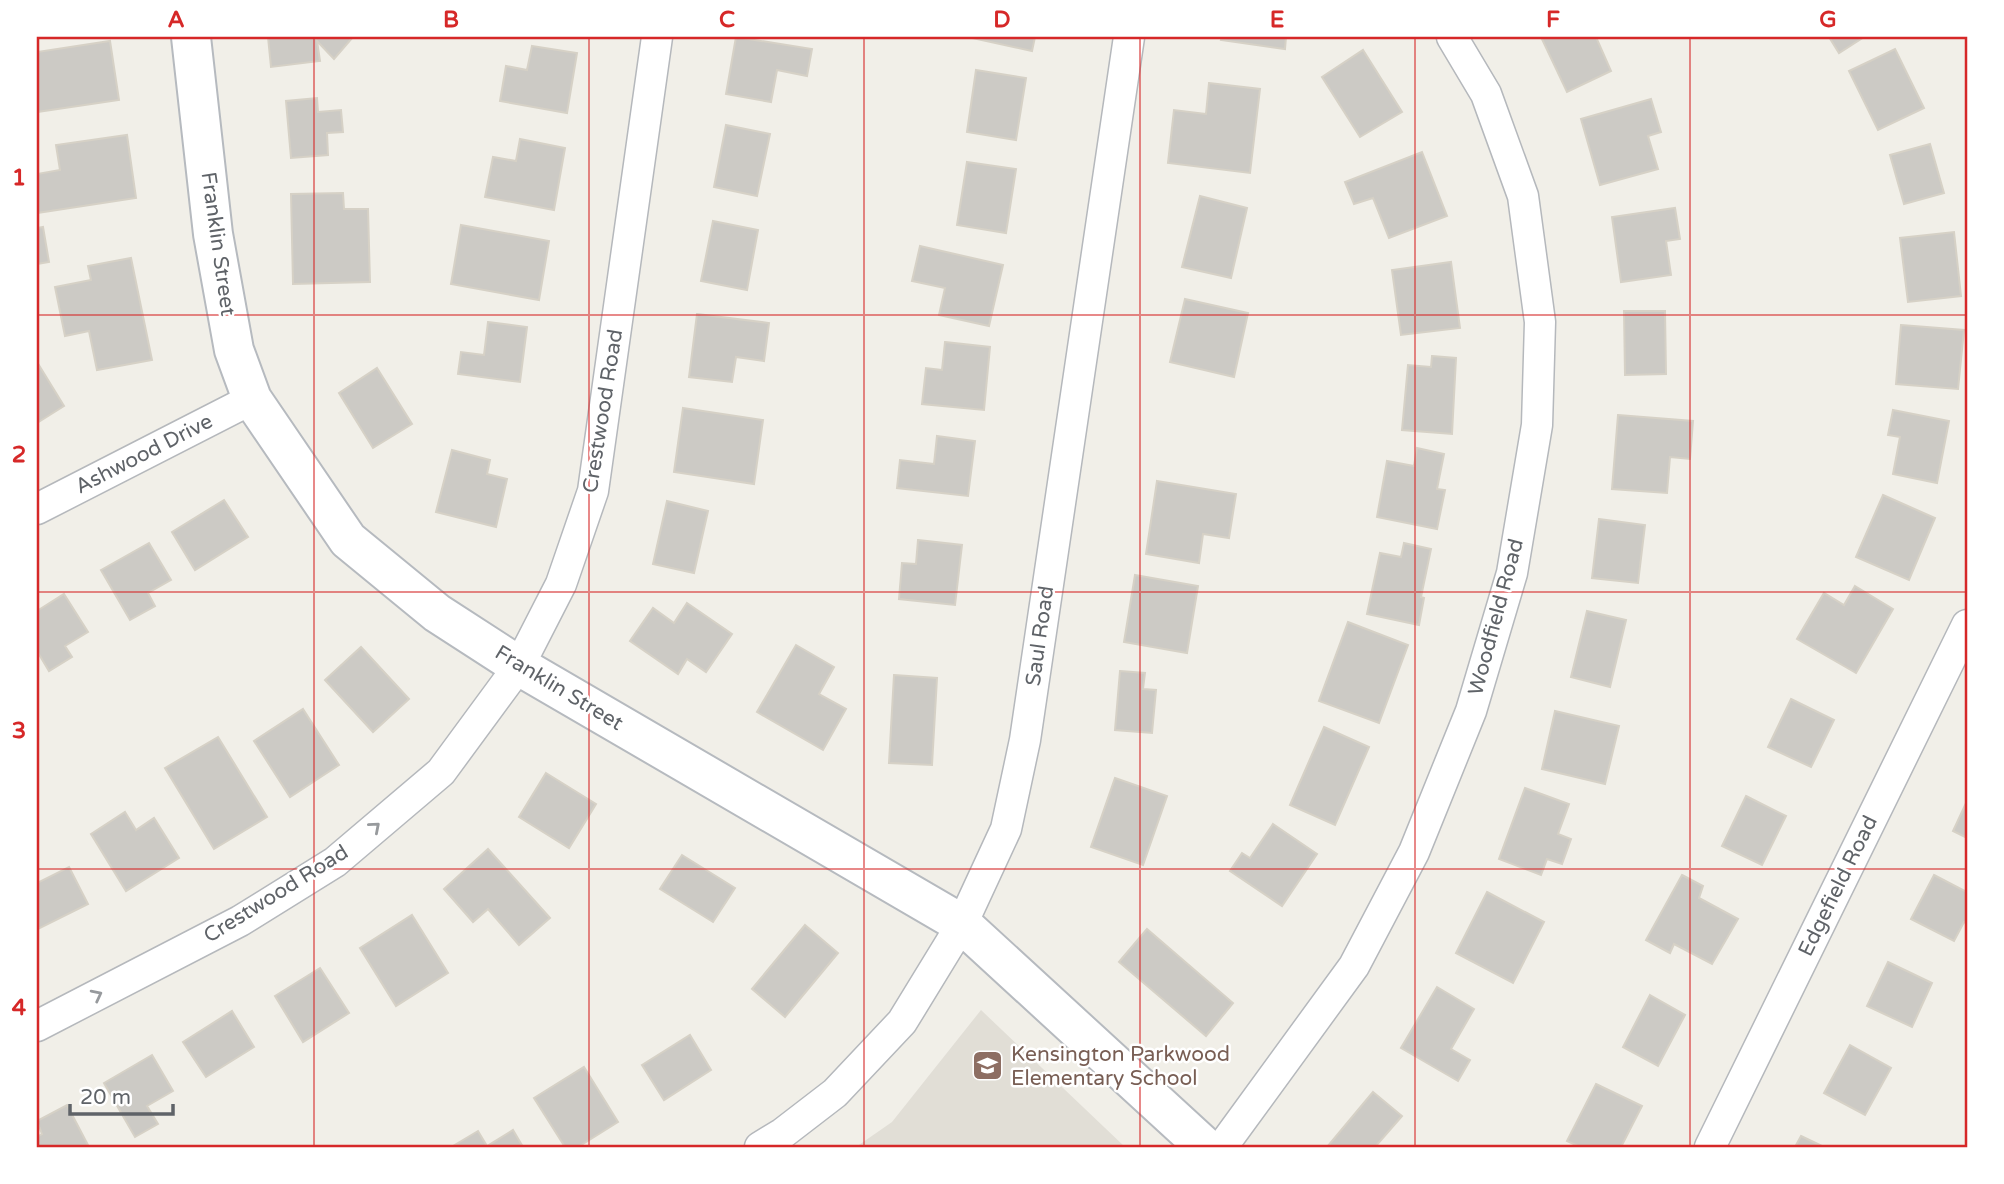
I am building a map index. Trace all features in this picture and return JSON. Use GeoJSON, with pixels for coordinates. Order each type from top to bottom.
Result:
{"type":"FeatureCollection","features":[{"type":"Feature","properties":{"kind":"street","name":"Franklin Street"},"geometry":{"type":"LineString","coordinates":[[191,37],[213,234],[234,350],[251,399],[348,540],[437,613],[519,666],[962,924],[1205,1147]]}},
{"type":"Feature","properties":{"kind":"street","name":"Crestwood Road"},"geometry":{"type":"LineString","coordinates":[[37,1026],[240,921],[335,862],[441,772],[519,666],[561,584],[593,491],[657,37]]}},
{"type":"Feature","properties":{"kind":"street","name":"Saul Road"},"geometry":{"type":"LineString","coordinates":[[761,1147],[835,1093],[902,1022],[962,924],[1006,829],[1025,740],[1129,37]]}},
{"type":"Feature","properties":{"kind":"street","name":"Woodfield Road"},"geometry":{"type":"LineString","coordinates":[[1222,1147],[1354,965],[1414,852],[1471,711],[1512,573],[1537,425],[1540,322],[1523,196],[1486,94],[1452,37]]}},
{"type":"Feature","properties":{"kind":"street","name":"Ashwood Drive"},"geometry":{"type":"LineString","coordinates":[[37,509],[251,399]]}},
{"type":"Feature","properties":{"kind":"street","name":"Edgefield Road"},"geometry":{"type":"LineString","coordinates":[[1710,1147],[1967,625]]}},
{"type":"Feature","properties":{"kind":"shaded area","name":"Kensington Parkwood Elementary School"},"geometry":{"type":"Polygon","coordinates":[[[981,1010],[1125,1147],[856,1147],[892,1122],[981,1010]]]}},
{"type":"Feature","properties":{"kind":"building"},"geometry":{"type":"Polygon","coordinates":[[[268,37],[353,37],[334,59],[317,41],[320,61],[271,67],[268,37]]]}},
{"type":"Feature","properties":{"kind":"building"},"geometry":{"type":"Polygon","coordinates":[[[736,37],[812,49],[807,76],[777,70],[771,102],[726,94],[736,37]]]}},
{"type":"Feature","properties":{"kind":"building"},"geometry":{"type":"Polygon","coordinates":[[[968,37],[1035,37],[1032,51],[968,37]]]}},
{"type":"Feature","properties":{"kind":"building"},"geometry":{"type":"Polygon","coordinates":[[[1222,37],[1286,37],[1285,49],[1221,40],[1222,37]]]}},
{"type":"Feature","properties":{"kind":"building"},"geometry":{"type":"Polygon","coordinates":[[[1541,37],[1596,37],[1611,71],[1567,92],[1541,37]]]}},
{"type":"Feature","properties":{"kind":"building"},"geometry":{"type":"Polygon","coordinates":[[[1829,37],[1864,37],[1839,53],[1829,37]]]}},
{"type":"Feature","properties":{"kind":"building"},"geometry":{"type":"Polygon","coordinates":[[[110,41],[119,100],[37,112],[37,52],[110,41]]]}},
{"type":"Feature","properties":{"kind":"building"},"geometry":{"type":"Polygon","coordinates":[[[532,46],[577,53],[567,113],[500,101],[506,66],[527,70],[532,46]]]}},
{"type":"Feature","properties":{"kind":"building"},"geometry":{"type":"Polygon","coordinates":[[[1895,49],[1924,108],[1878,130],[1849,71],[1895,49]]]}},
{"type":"Feature","properties":{"kind":"building"},"geometry":{"type":"Polygon","coordinates":[[[1363,50],[1402,112],[1360,137],[1322,77],[1363,50]]]}},
{"type":"Feature","properties":{"kind":"building"},"geometry":{"type":"Polygon","coordinates":[[[976,70],[1026,78],[1016,140],[967,132],[976,70]]]}},
{"type":"Feature","properties":{"kind":"building"},"geometry":{"type":"Polygon","coordinates":[[[1209,83],[1260,89],[1250,173],[1168,163],[1174,110],[1206,114],[1209,83]]]}},
{"type":"Feature","properties":{"kind":"building"},"geometry":{"type":"Polygon","coordinates":[[[317,98],[318,112],[341,110],[343,132],[327,133],[328,155],[291,158],[286,101],[317,98]]]}},
{"type":"Feature","properties":{"kind":"building"},"geometry":{"type":"Polygon","coordinates":[[[1651,99],[1661,132],[1648,136],[1658,169],[1600,185],[1581,119],[1651,99]]]}},
{"type":"Feature","properties":{"kind":"building"},"geometry":{"type":"Polygon","coordinates":[[[726,125],[770,134],[757,196],[714,187],[726,125]]]}},
{"type":"Feature","properties":{"kind":"building"},"geometry":{"type":"Polygon","coordinates":[[[127,135],[136,198],[37,213],[37,174],[60,170],[56,145],[127,135]]]}},
{"type":"Feature","properties":{"kind":"building"},"geometry":{"type":"Polygon","coordinates":[[[520,139],[565,148],[554,210],[485,197],[493,157],[516,161],[520,139]]]}},
{"type":"Feature","properties":{"kind":"building"},"geometry":{"type":"Polygon","coordinates":[[[1930,144],[1944,193],[1904,204],[1890,155],[1930,144]]]}},
{"type":"Feature","properties":{"kind":"building"},"geometry":{"type":"Polygon","coordinates":[[[1422,152],[1447,216],[1389,238],[1373,198],[1354,204],[1345,182],[1422,152]]]}},
{"type":"Feature","properties":{"kind":"building"},"geometry":{"type":"Polygon","coordinates":[[[967,162],[1016,169],[1006,233],[957,225],[967,162]]]}},
{"type":"Feature","properties":{"kind":"building"},"geometry":{"type":"Polygon","coordinates":[[[343,193],[344,209],[368,209],[370,282],[293,284],[291,194],[343,193]]]}},
{"type":"Feature","properties":{"kind":"building"},"geometry":{"type":"Polygon","coordinates":[[[1200,196],[1247,208],[1231,278],[1182,267],[1200,196]]]}},
{"type":"Feature","properties":{"kind":"building"},"geometry":{"type":"Polygon","coordinates":[[[1675,208],[1680,239],[1666,241],[1671,275],[1621,282],[1612,217],[1675,208]]]}},
{"type":"Feature","properties":{"kind":"building"},"geometry":{"type":"Polygon","coordinates":[[[713,221],[758,230],[747,290],[701,281],[713,221]]]}},
{"type":"Feature","properties":{"kind":"building"},"geometry":{"type":"Polygon","coordinates":[[[461,225],[549,241],[539,300],[451,284],[461,225]]]}},
{"type":"Feature","properties":{"kind":"building"},"geometry":{"type":"Polygon","coordinates":[[[43,227],[49,262],[37,264],[37,228],[43,227]]]}},
{"type":"Feature","properties":{"kind":"building"},"geometry":{"type":"Polygon","coordinates":[[[1954,232],[1961,296],[1908,302],[1900,238],[1954,232]]]}},
{"type":"Feature","properties":{"kind":"building"},"geometry":{"type":"Polygon","coordinates":[[[920,246],[1003,265],[989,326],[939,315],[945,288],[912,281],[920,246]]]}},
{"type":"Feature","properties":{"kind":"building"},"geometry":{"type":"Polygon","coordinates":[[[131,258],[152,360],[97,370],[89,331],[65,336],[55,287],[91,280],[88,266],[131,258]]]}},
{"type":"Feature","properties":{"kind":"building"},"geometry":{"type":"Polygon","coordinates":[[[1451,262],[1460,328],[1401,335],[1392,270],[1451,262]]]}},
{"type":"Feature","properties":{"kind":"building"},"geometry":{"type":"Polygon","coordinates":[[[1185,299],[1248,313],[1234,377],[1170,362],[1185,299]]]}},
{"type":"Feature","properties":{"kind":"building"},"geometry":{"type":"Polygon","coordinates":[[[1624,311],[1665,311],[1666,374],[1625,375],[1624,311]]]}},
{"type":"Feature","properties":{"kind":"building"},"geometry":{"type":"Polygon","coordinates":[[[697,314],[769,323],[764,361],[736,357],[732,382],[689,377],[697,314]]]}},
{"type":"Feature","properties":{"kind":"building"},"geometry":{"type":"Polygon","coordinates":[[[488,322],[527,327],[520,382],[458,374],[461,352],[484,355],[488,322]]]}},
{"type":"Feature","properties":{"kind":"building"},"geometry":{"type":"Polygon","coordinates":[[[1901,325],[1964,330],[1958,389],[1896,384],[1901,325]]]}},
{"type":"Feature","properties":{"kind":"building"},"geometry":{"type":"Polygon","coordinates":[[[945,342],[990,347],[984,410],[922,404],[926,368],[942,370],[945,342]]]}},
{"type":"Feature","properties":{"kind":"building"},"geometry":{"type":"Polygon","coordinates":[[[1432,356],[1456,358],[1452,434],[1402,430],[1408,365],[1431,367],[1432,356]]]}},
{"type":"Feature","properties":{"kind":"building"},"geometry":{"type":"Polygon","coordinates":[[[37,362],[64,406],[37,423],[37,362]]]}},
{"type":"Feature","properties":{"kind":"building"},"geometry":{"type":"Polygon","coordinates":[[[377,368],[412,424],[373,448],[339,393],[377,368]]]}},
{"type":"Feature","properties":{"kind":"building"},"geometry":{"type":"Polygon","coordinates":[[[683,408],[763,420],[754,484],[674,472],[683,408]]]}},
{"type":"Feature","properties":{"kind":"building"},"geometry":{"type":"Polygon","coordinates":[[[1893,410],[1949,421],[1937,483],[1893,474],[1900,437],[1888,435],[1893,410]]]}},
{"type":"Feature","properties":{"kind":"building"},"geometry":{"type":"Polygon","coordinates":[[[1618,415],[1693,421],[1690,459],[1670,457],[1667,493],[1612,489],[1618,415]]]}},
{"type":"Feature","properties":{"kind":"building"},"geometry":{"type":"Polygon","coordinates":[[[937,436],[975,441],[968,496],[897,488],[900,460],[934,464],[937,436]]]}},
{"type":"Feature","properties":{"kind":"building"},"geometry":{"type":"Polygon","coordinates":[[[1417,448],[1444,454],[1437,489],[1445,490],[1437,529],[1377,517],[1387,461],[1414,466],[1417,448]]]}},
{"type":"Feature","properties":{"kind":"building"},"geometry":{"type":"Polygon","coordinates":[[[452,450],[490,460],[487,474],[507,479],[496,527],[436,512],[452,450]]]}},
{"type":"Feature","properties":{"kind":"building"},"geometry":{"type":"Polygon","coordinates":[[[1157,481],[1236,494],[1229,538],[1203,534],[1199,563],[1146,554],[1157,481]]]}},
{"type":"Feature","properties":{"kind":"building"},"geometry":{"type":"Polygon","coordinates":[[[1883,495],[1935,518],[1909,580],[1856,557],[1883,495]]]}},
{"type":"Feature","properties":{"kind":"building"},"geometry":{"type":"Polygon","coordinates":[[[224,500],[248,537],[195,570],[172,532],[224,500]]]}},
{"type":"Feature","properties":{"kind":"building"},"geometry":{"type":"Polygon","coordinates":[[[667,501],[708,511],[694,573],[653,564],[667,501]]]}},
{"type":"Feature","properties":{"kind":"building"},"geometry":{"type":"Polygon","coordinates":[[[1599,519],[1645,525],[1638,583],[1592,578],[1599,519]]]}},
{"type":"Feature","properties":{"kind":"building"},"geometry":{"type":"Polygon","coordinates":[[[918,540],[962,545],[955,605],[899,599],[902,563],[916,564],[918,540]]]}},
{"type":"Feature","properties":{"kind":"building"},"geometry":{"type":"Polygon","coordinates":[[[149,543],[171,580],[148,593],[155,606],[130,620],[101,570],[149,543]]]}},
{"type":"Feature","properties":{"kind":"building"},"geometry":{"type":"Polygon","coordinates":[[[1404,543],[1431,549],[1421,597],[1424,598],[1419,625],[1367,614],[1380,553],[1401,557],[1404,543]]]}},
{"type":"Feature","properties":{"kind":"building"},"geometry":{"type":"Polygon","coordinates":[[[1135,575],[1198,586],[1187,653],[1124,642],[1135,575]]]}},
{"type":"Feature","properties":{"kind":"building"},"geometry":{"type":"Polygon","coordinates":[[[1855,586],[1893,609],[1856,673],[1797,639],[1824,593],[1844,605],[1855,586]]]}},
{"type":"Feature","properties":{"kind":"building"},"geometry":{"type":"Polygon","coordinates":[[[64,594],[88,632],[65,646],[72,657],[49,671],[37,651],[37,611],[64,594]]]}},
{"type":"Feature","properties":{"kind":"building"},"geometry":{"type":"Polygon","coordinates":[[[687,603],[732,634],[706,672],[687,659],[678,674],[630,641],[653,608],[674,623],[687,603]]]}},
{"type":"Feature","properties":{"kind":"building"},"geometry":{"type":"Polygon","coordinates":[[[1587,611],[1626,620],[1610,687],[1571,677],[1587,611]]]}},
{"type":"Feature","properties":{"kind":"building"},"geometry":{"type":"Polygon","coordinates":[[[1348,622],[1408,645],[1379,723],[1319,701],[1348,622]]]}},
{"type":"Feature","properties":{"kind":"building"},"geometry":{"type":"Polygon","coordinates":[[[796,645],[834,667],[819,694],[846,709],[823,750],[757,712],[796,645]]]}},
{"type":"Feature","properties":{"kind":"building"},"geometry":{"type":"Polygon","coordinates":[[[361,647],[409,699],[373,732],[325,680],[361,647]]]}},
{"type":"Feature","properties":{"kind":"building"},"geometry":{"type":"Polygon","coordinates":[[[1120,671],[1145,673],[1143,689],[1156,690],[1152,733],[1115,730],[1120,671]]]}},
{"type":"Feature","properties":{"kind":"building"},"geometry":{"type":"Polygon","coordinates":[[[894,675],[937,678],[932,765],[889,763],[894,675]]]}},
{"type":"Feature","properties":{"kind":"building"},"geometry":{"type":"Polygon","coordinates":[[[1791,699],[1834,720],[1811,767],[1768,747],[1791,699]]]}},
{"type":"Feature","properties":{"kind":"building"},"geometry":{"type":"Polygon","coordinates":[[[303,709],[339,765],[290,797],[254,741],[303,709]]]}},
{"type":"Feature","properties":{"kind":"building"},"geometry":{"type":"Polygon","coordinates":[[[1555,711],[1619,726],[1605,784],[1542,769],[1555,711]]]}},
{"type":"Feature","properties":{"kind":"building"},"geometry":{"type":"Polygon","coordinates":[[[1324,727],[1369,747],[1335,825],[1290,805],[1324,727]]]}},
{"type":"Feature","properties":{"kind":"building"},"geometry":{"type":"Polygon","coordinates":[[[218,737],[267,817],[214,849],[165,768],[218,737]]]}},
{"type":"Feature","properties":{"kind":"building"},"geometry":{"type":"Polygon","coordinates":[[[546,773],[596,804],[569,848],[519,817],[546,773]]]}},
{"type":"Feature","properties":{"kind":"building"},"geometry":{"type":"Polygon","coordinates":[[[1115,778],[1167,796],[1143,865],[1091,847],[1115,778]]]}},
{"type":"Feature","properties":{"kind":"building"},"geometry":{"type":"Polygon","coordinates":[[[1525,788],[1569,804],[1558,834],[1571,839],[1562,864],[1547,859],[1541,875],[1499,859],[1525,788]]]}},
{"type":"Feature","properties":{"kind":"building"},"geometry":{"type":"Polygon","coordinates":[[[1746,796],[1786,816],[1762,865],[1722,846],[1746,796]]]}},
{"type":"Feature","properties":{"kind":"building"},"geometry":{"type":"Polygon","coordinates":[[[1967,801],[1967,838],[1953,831],[1967,801]]]}},
{"type":"Feature","properties":{"kind":"building"},"geometry":{"type":"Polygon","coordinates":[[[125,812],[136,830],[154,818],[179,858],[126,891],[91,834],[125,812]]]}},
{"type":"Feature","properties":{"kind":"building"},"geometry":{"type":"Polygon","coordinates":[[[1273,824],[1317,854],[1282,906],[1230,871],[1242,853],[1250,858],[1273,824]]]}},
{"type":"Feature","properties":{"kind":"building"},"geometry":{"type":"Polygon","coordinates":[[[488,849],[550,918],[519,945],[488,909],[473,922],[444,889],[488,849]]]}},
{"type":"Feature","properties":{"kind":"building"},"geometry":{"type":"Polygon","coordinates":[[[682,855],[735,888],[713,922],[660,889],[682,855]]]}},
{"type":"Feature","properties":{"kind":"building"},"geometry":{"type":"Polygon","coordinates":[[[69,867],[88,904],[38,929],[37,883],[69,867]]]}},
{"type":"Feature","properties":{"kind":"building"},"geometry":{"type":"Polygon","coordinates":[[[1682,875],[1703,886],[1699,898],[1738,919],[1712,964],[1674,944],[1670,953],[1646,940],[1682,875]]]}},
{"type":"Feature","properties":{"kind":"building"},"geometry":{"type":"Polygon","coordinates":[[[1934,875],[1967,892],[1967,923],[1964,922],[1954,941],[1911,919],[1934,875]]]}},
{"type":"Feature","properties":{"kind":"building"},"geometry":{"type":"Polygon","coordinates":[[[1487,892],[1544,922],[1513,983],[1456,953],[1487,892]]]}},
{"type":"Feature","properties":{"kind":"building"},"geometry":{"type":"Polygon","coordinates":[[[412,915],[448,973],[396,1006],[360,948],[412,915]]]}},
{"type":"Feature","properties":{"kind":"building"},"geometry":{"type":"Polygon","coordinates":[[[805,925],[838,953],[785,1017],[752,989],[805,925]]]}},
{"type":"Feature","properties":{"kind":"building"},"geometry":{"type":"Polygon","coordinates":[[[1147,929],[1233,1003],[1206,1036],[1119,962],[1147,929]]]}},
{"type":"Feature","properties":{"kind":"building"},"geometry":{"type":"Polygon","coordinates":[[[1888,962],[1932,983],[1912,1027],[1867,1006],[1888,962]]]}},
{"type":"Feature","properties":{"kind":"building"},"geometry":{"type":"Polygon","coordinates":[[[320,968],[349,1013],[303,1042],[275,996],[320,968]]]}},
{"type":"Feature","properties":{"kind":"building"},"geometry":{"type":"Polygon","coordinates":[[[1437,987],[1474,1009],[1451,1049],[1470,1060],[1458,1081],[1401,1048],[1437,987]]]}},
{"type":"Feature","properties":{"kind":"building"},"geometry":{"type":"Polygon","coordinates":[[[1650,995],[1685,1015],[1658,1066],[1623,1047],[1650,995]]]}},
{"type":"Feature","properties":{"kind":"building"},"geometry":{"type":"Polygon","coordinates":[[[232,1011],[254,1047],[206,1077],[183,1042],[232,1011]]]}},
{"type":"Feature","properties":{"kind":"building"},"geometry":{"type":"Polygon","coordinates":[[[690,1035],[711,1070],[664,1100],[642,1065],[690,1035]]]}},
{"type":"Feature","properties":{"kind":"building"},"geometry":{"type":"Polygon","coordinates":[[[1850,1045],[1891,1068],[1865,1115],[1824,1093],[1850,1045]]]}},
{"type":"Feature","properties":{"kind":"building"},"geometry":{"type":"Polygon","coordinates":[[[152,1055],[173,1091],[147,1106],[158,1124],[135,1137],[104,1083],[152,1055]]]}},
{"type":"Feature","properties":{"kind":"building"},"geometry":{"type":"Polygon","coordinates":[[[584,1067],[618,1122],[578,1147],[565,1147],[534,1098],[584,1067]]]}},
{"type":"Feature","properties":{"kind":"building"},"geometry":{"type":"Polygon","coordinates":[[[1596,1084],[1642,1106],[1621,1147],[1580,1147],[1567,1141],[1596,1084]]]}},
{"type":"Feature","properties":{"kind":"building"},"geometry":{"type":"Polygon","coordinates":[[[1373,1092],[1402,1116],[1375,1147],[1327,1147],[1373,1092]]]}},
{"type":"Feature","properties":{"kind":"building"},"geometry":{"type":"Polygon","coordinates":[[[67,1105],[89,1147],[37,1147],[37,1137],[42,1134],[37,1121],[67,1105]]]}},
{"type":"Feature","properties":{"kind":"building"},"geometry":{"type":"Polygon","coordinates":[[[513,1130],[523,1147],[453,1146],[478,1131],[487,1146],[513,1130]]]}},
{"type":"Feature","properties":{"kind":"building"},"geometry":{"type":"Polygon","coordinates":[[[1801,1136],[1824,1147],[1795,1147],[1801,1136]]]}},
{"type":"Feature","properties":{"kind":"place","name":"Kensington Parkwood Elementary School"},"geometry":{"type":"Point","coordinates":[988,1066]}}]}
